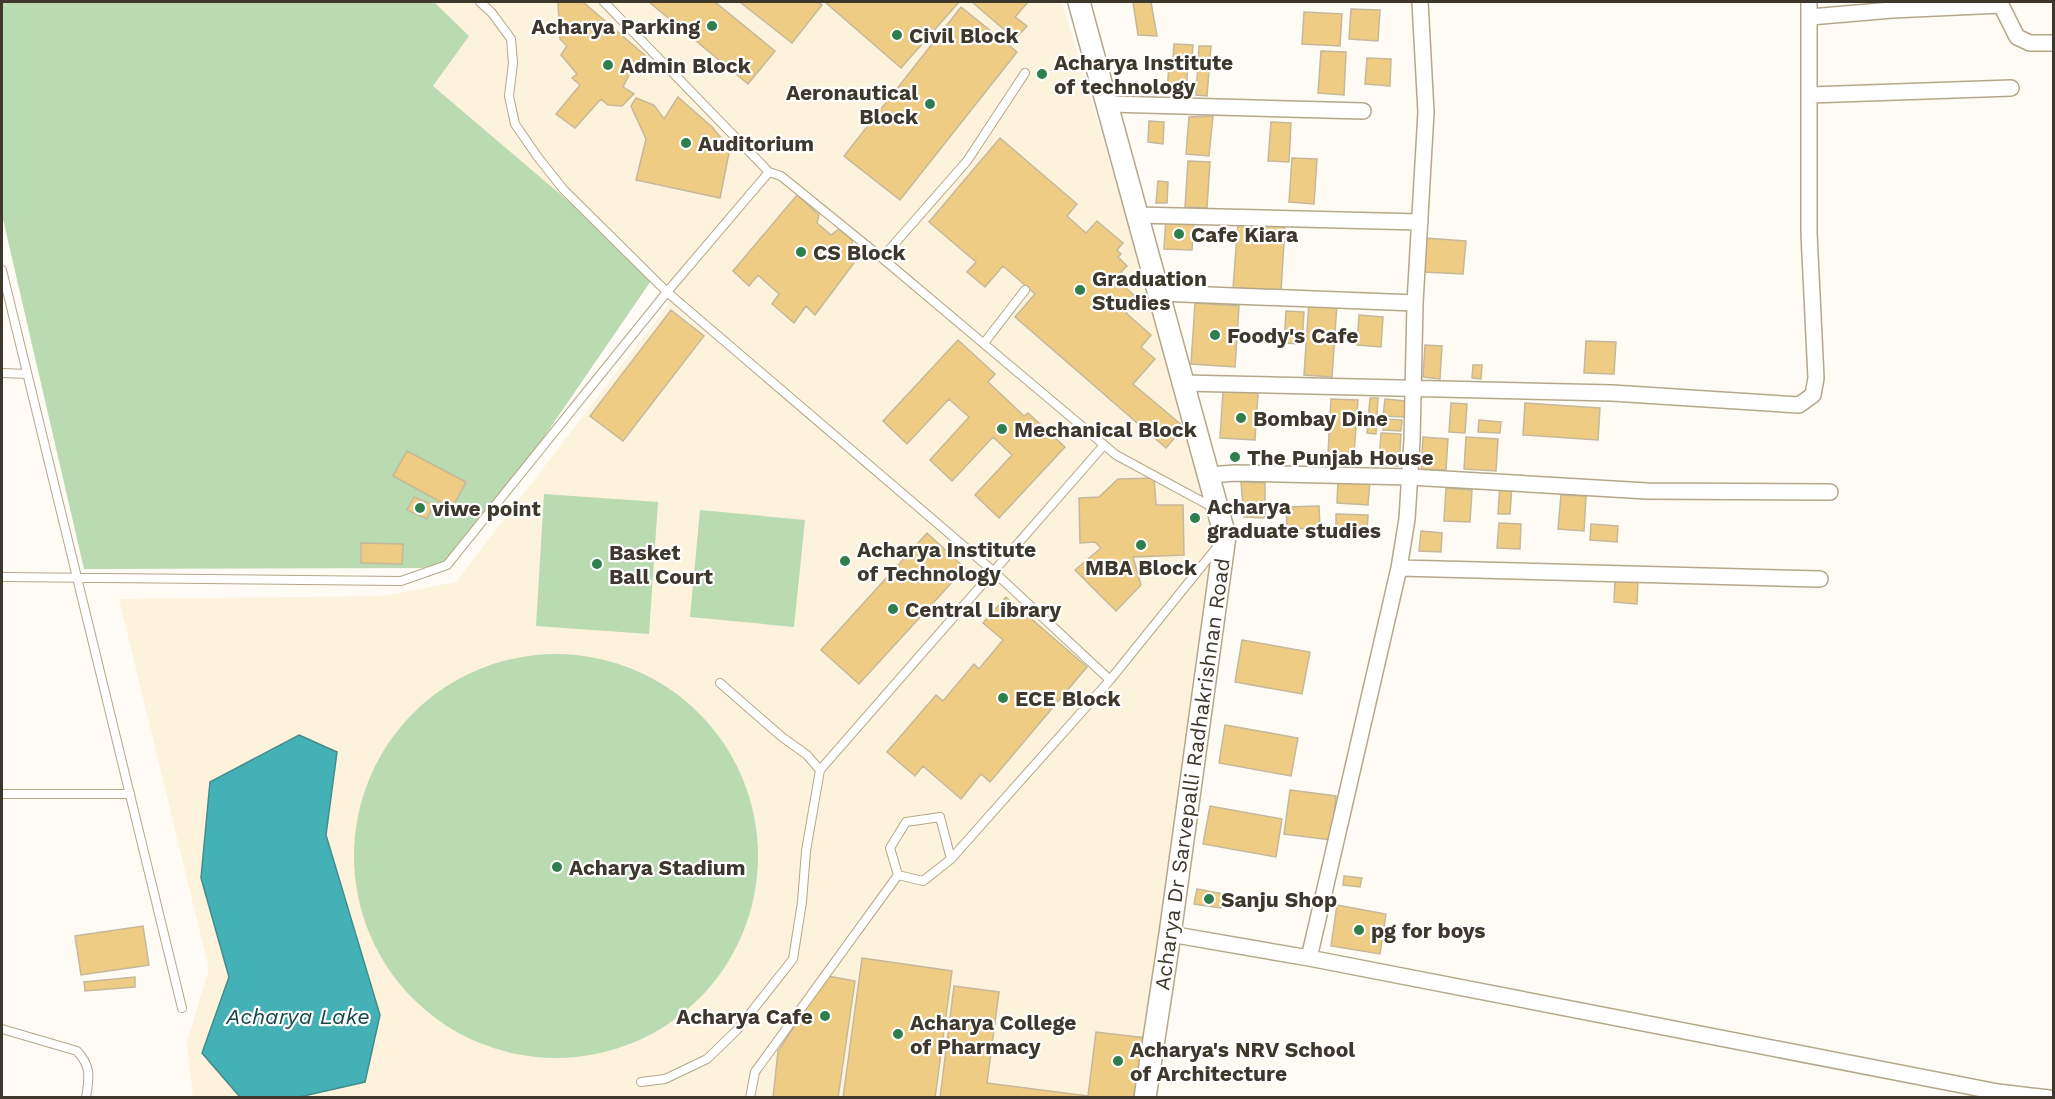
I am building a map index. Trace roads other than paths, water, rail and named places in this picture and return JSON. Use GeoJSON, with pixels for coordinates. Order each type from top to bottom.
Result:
{"type":"FeatureCollection","features":[{"type":"Feature","properties":{"kind":"street","name":"Acharya Dr Sarvepalli Radhakrishnan Road"},"geometry":{"type":"LineString","coordinates":[[1079,2],[1109,104],[1182,383],[1225,536],[1145,1098]]}},
{"type":"Feature","properties":{"kind":"street"},"geometry":{"type":"LineString","coordinates":[[1309,958],[1399,568],[1407,519],[1415,303],[1426,112],[1420,2]]}},
{"type":"Feature","properties":{"kind":"street"},"geometry":{"type":"LineString","coordinates":[[1182,383],[1612,393],[1799,405],[1813,395],[1816,378],[1809,234],[1810,9],[1892,10],[2001,5],[2016,37],[2030,43],[2054,43]]}},
{"type":"Feature","properties":{"kind":"street"},"geometry":{"type":"LineString","coordinates":[[1810,95],[2012,88]]}},
{"type":"Feature","properties":{"kind":"street"},"geometry":{"type":"LineString","coordinates":[[1109,104],[1363,111]]}},
{"type":"Feature","properties":{"kind":"street"},"geometry":{"type":"LineString","coordinates":[[1137,215],[1420,222]]}},
{"type":"Feature","properties":{"kind":"street"},"geometry":{"type":"LineString","coordinates":[[1158,293],[1415,303]]}},
{"type":"Feature","properties":{"kind":"street"},"geometry":{"type":"LineString","coordinates":[[1209,475],[1235,473],[1410,477],[1647,491],[1830,492]]}},
{"type":"Feature","properties":{"kind":"street"},"geometry":{"type":"LineString","coordinates":[[1399,568],[1820,579]]}},
{"type":"Feature","properties":{"kind":"street"},"geometry":{"type":"LineString","coordinates":[[1170,934],[1309,958],[1998,1092],[2049,1098]]}},
{"type":"Feature","properties":{"kind":"lane"},"geometry":{"type":"LineString","coordinates":[[480,2],[492,13],[511,39],[513,63],[509,96],[514,124],[563,189],[667,292],[993,571],[1110,680]]}},
{"type":"Feature","properties":{"kind":"lane"},"geometry":{"type":"LineString","coordinates":[[604,2],[769,172],[781,176],[882,258],[1116,455],[1218,510]]}},
{"type":"Feature","properties":{"kind":"lane"},"geometry":{"type":"LineString","coordinates":[[882,258],[967,161],[1025,73]]}},
{"type":"Feature","properties":{"kind":"lane"},"geometry":{"type":"LineString","coordinates":[[2,577],[401,581],[447,565],[667,292],[769,172]]}},
{"type":"Feature","properties":{"kind":"lane"},"geometry":{"type":"LineString","coordinates":[[2,270],[182,1008]]}},
{"type":"Feature","properties":{"kind":"lane"},"geometry":{"type":"LineString","coordinates":[[984,343],[1024,290]]}},
{"type":"Feature","properties":{"kind":"lane"},"geometry":{"type":"LineString","coordinates":[[2,373],[27,374]]}},
{"type":"Feature","properties":{"kind":"lane"},"geometry":{"type":"LineString","coordinates":[[641,1082],[665,1079],[707,1059],[737,1030],[793,959],[802,902],[806,851],[820,770],[1104,445]]}},
{"type":"Feature","properties":{"kind":"lane"},"geometry":{"type":"LineString","coordinates":[[898,874],[923,881],[951,859],[1110,680],[1225,536]]}},
{"type":"Feature","properties":{"kind":"lane"},"geometry":{"type":"LineString","coordinates":[[720,683],[782,737],[807,755],[820,770]]}},
{"type":"Feature","properties":{"kind":"lane"},"geometry":{"type":"LineString","coordinates":[[2,794],[130,794]]}},
{"type":"Feature","properties":{"kind":"lane"},"geometry":{"type":"LineString","coordinates":[[898,874],[890,848],[906,822],[940,817],[951,859]]}},
{"type":"Feature","properties":{"kind":"lane"},"geometry":{"type":"LineString","coordinates":[[750,1098],[755,1072],[898,874]]}},
{"type":"Feature","properties":{"kind":"lane"},"geometry":{"type":"LineString","coordinates":[[2,1029],[77,1051],[86,1060],[89,1077],[86,1098]]}},
{"type":"Feature","properties":{"kind":"water","name":"Acharya Lake"},"geometry":{"type":"Polygon","coordinates":[[[299,735],[337,752],[326,835],[380,1015],[365,1082],[299,1097],[240,1097],[202,1053],[229,977],[201,878],[210,782],[299,735]]]}},
{"type":"Feature","properties":{"kind":"place","name":"Acharya Parking"},"geometry":{"type":"Point","coordinates":[712,26]}},
{"type":"Feature","properties":{"kind":"place","name":"Civil Block"},"geometry":{"type":"Point","coordinates":[897,35]}},
{"type":"Feature","properties":{"kind":"place","name":"Admin Block"},"geometry":{"type":"Point","coordinates":[608,65]}},
{"type":"Feature","properties":{"kind":"place","name":"Acharya Institute of technology"},"geometry":{"type":"Point","coordinates":[1042,74]}},
{"type":"Feature","properties":{"kind":"place","name":"Aeronautical Block"},"geometry":{"type":"Point","coordinates":[930,104]}},
{"type":"Feature","properties":{"kind":"place","name":"Auditorium"},"geometry":{"type":"Point","coordinates":[686,143]}},
{"type":"Feature","properties":{"kind":"place","name":"Cafe Kiara"},"geometry":{"type":"Point","coordinates":[1179,234]}},
{"type":"Feature","properties":{"kind":"place","name":"CS Block"},"geometry":{"type":"Point","coordinates":[801,252]}},
{"type":"Feature","properties":{"kind":"place","name":"Graduation Studies"},"geometry":{"type":"Point","coordinates":[1080,290]}},
{"type":"Feature","properties":{"kind":"place","name":"Foody's Cafe"},"geometry":{"type":"Point","coordinates":[1215,335]}},
{"type":"Feature","properties":{"kind":"place","name":"Bombay Dine"},"geometry":{"type":"Point","coordinates":[1241,418]}},
{"type":"Feature","properties":{"kind":"place","name":"Mechanical Block"},"geometry":{"type":"Point","coordinates":[1002,429]}},
{"type":"Feature","properties":{"kind":"place","name":"The Punjab House"},"geometry":{"type":"Point","coordinates":[1235,457]}},
{"type":"Feature","properties":{"kind":"place","name":"viwe point"},"geometry":{"type":"Point","coordinates":[420,508]}},
{"type":"Feature","properties":{"kind":"place","name":"Acharya graduate studies"},"geometry":{"type":"Point","coordinates":[1195,518]}},
{"type":"Feature","properties":{"kind":"place","name":"MBA Block"},"geometry":{"type":"Point","coordinates":[1141,545]}},
{"type":"Feature","properties":{"kind":"place","name":"Acharya Institute of Technology"},"geometry":{"type":"Point","coordinates":[845,561]}},
{"type":"Feature","properties":{"kind":"place","name":"Basket Ball Court"},"geometry":{"type":"Point","coordinates":[597,564]}},
{"type":"Feature","properties":{"kind":"place","name":"Central Library"},"geometry":{"type":"Point","coordinates":[893,609]}},
{"type":"Feature","properties":{"kind":"place","name":"ECE Block"},"geometry":{"type":"Point","coordinates":[1003,698]}},
{"type":"Feature","properties":{"kind":"place","name":"Acharya Stadium"},"geometry":{"type":"Point","coordinates":[557,867]}},
{"type":"Feature","properties":{"kind":"place","name":"Sanju Shop"},"geometry":{"type":"Point","coordinates":[1209,899]}},
{"type":"Feature","properties":{"kind":"place","name":"pg for boys"},"geometry":{"type":"Point","coordinates":[1359,930]}},
{"type":"Feature","properties":{"kind":"place","name":"Acharya Cafe"},"geometry":{"type":"Point","coordinates":[825,1016]}},
{"type":"Feature","properties":{"kind":"place","name":"Acharya College of Pharmacy"},"geometry":{"type":"Point","coordinates":[898,1034]}},
{"type":"Feature","properties":{"kind":"place","name":"Acharya's NRV School of Architecture"},"geometry":{"type":"Point","coordinates":[1118,1061]}}]}
